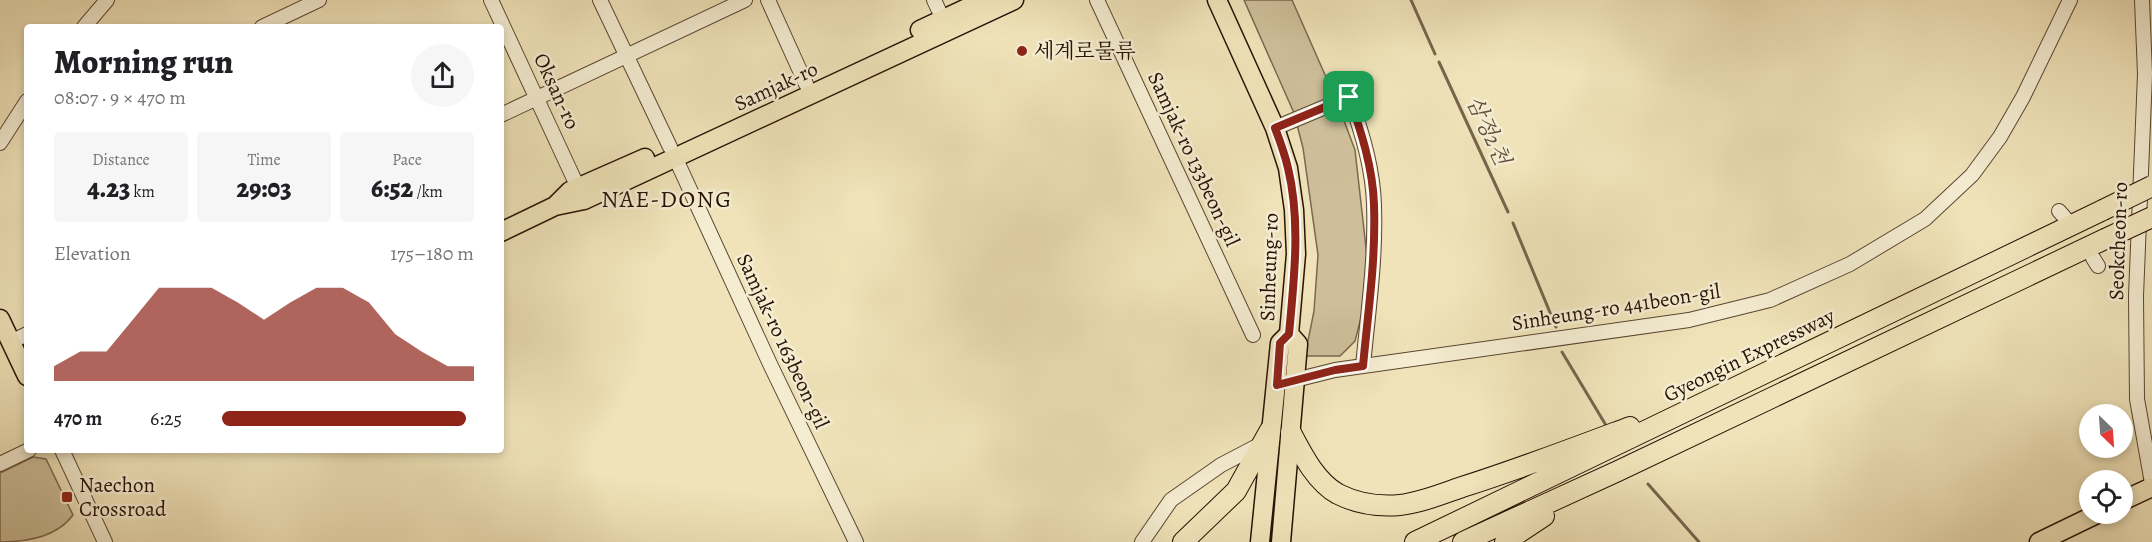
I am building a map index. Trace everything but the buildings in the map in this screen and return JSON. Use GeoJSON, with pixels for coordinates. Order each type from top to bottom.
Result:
{"type":"FeatureCollection","features":[{"type":"Feature","properties":{"kind":"highway","name":"Gyeongin Expressway"},"geometry":{"type":"LineString","coordinates":[[1415,542],[2152,186]]}},
{"type":"Feature","properties":{"kind":"highway"},"geometry":{"type":"LineString","coordinates":[[1463,542],[1618,471],[2152,217]]}},
{"type":"Feature","properties":{"kind":"highway"},"geometry":{"type":"LineString","coordinates":[[1291,433],[1311,467],[1335,492],[1364,504],[1404,505],[1524,468],[1744,383]]}},
{"type":"Feature","properties":{"kind":"highway"},"geometry":{"type":"LineString","coordinates":[[1183,542],[1236,491],[1267,437]]}},
{"type":"Feature","properties":{"kind":"highway"},"geometry":{"type":"LineString","coordinates":[[1505,542],[1618,471]]}},
{"type":"Feature","properties":{"kind":"main road","name":"Samjak-ro"},"geometry":{"type":"LineString","coordinates":[[504,231],[946,25],[984,0]]}},
{"type":"Feature","properties":{"kind":"main road","name":"Samjak-ro"},"geometry":{"type":"LineString","coordinates":[[673,152],[806,84],[946,25],[1014,0]]}},
{"type":"Feature","properties":{"kind":"main road","name":"Sinheung-ro"},"geometry":{"type":"LineString","coordinates":[[1217,0],[1275,128],[1288,168],[1294,210],[1296,254],[1289,334],[1280,343],[1277,385],[1267,437],[1260,542]]}},
{"type":"Feature","properties":{"kind":"main road"},"geometry":{"type":"LineString","coordinates":[[0,319],[19,338],[24,362]]}},
{"type":"Feature","properties":{"kind":"main road","name":"Sinheung-ro"},"geometry":{"type":"LineString","coordinates":[[1281,542],[1298,344],[1289,334]]}},
{"type":"Feature","properties":{"kind":"main road"},"geometry":{"type":"LineString","coordinates":[[2133,495],[2152,485]]}},
{"type":"Feature","properties":{"kind":"main road"},"geometry":{"type":"LineString","coordinates":[[2039,542],[2079,522]]}},
{"type":"Feature","properties":{"kind":"street"},"geometry":{"type":"LineString","coordinates":[[87,24],[107,0]]}},
{"type":"Feature","properties":{"kind":"street"},"geometry":{"type":"LineString","coordinates":[[268,24],[319,0]]}},
{"type":"Feature","properties":{"kind":"street","name":"Oksan-ro"},"geometry":{"type":"LineString","coordinates":[[491,0],[502,24]]}},
{"type":"Feature","properties":{"kind":"street","name":"Samjak-ro 163beon-gil"},"geometry":{"type":"LineString","coordinates":[[600,0],[856,542]]}},
{"type":"Feature","properties":{"kind":"street"},"geometry":{"type":"LineString","coordinates":[[504,114],[745,0]]}},
{"type":"Feature","properties":{"kind":"street"},"geometry":{"type":"LineString","coordinates":[[768,0],[806,84]]}},
{"type":"Feature","properties":{"kind":"street"},"geometry":{"type":"LineString","coordinates":[[934,0],[946,25]]}},
{"type":"Feature","properties":{"kind":"street","name":"Samjak-ro 133beon-gil"},"geometry":{"type":"LineString","coordinates":[[1096,0],[1253,335]]}},
{"type":"Feature","properties":{"kind":"street","name":"Sinheung-ro 441beon-gil"},"geometry":{"type":"LineString","coordinates":[[1277,385],[1295,379],[1363,366],[1683,321],[1770,300],[1850,264],[1925,219],[1972,175],[2000,137],[2042,61],[2070,0]]}},
{"type":"Feature","properties":{"kind":"street","name":"Seokcheon-ro"},"geometry":{"type":"LineString","coordinates":[[2142,0],[2145,74],[2136,296],[2137,399],[2152,485]]}},
{"type":"Feature","properties":{"kind":"street","name":"Oksan-ro"},"geometry":{"type":"LineString","coordinates":[[504,28],[581,194]]}},
{"type":"Feature","properties":{"kind":"street"},"geometry":{"type":"LineString","coordinates":[[1275,128],[1349,97],[1367,152],[1374,202],[1373,275],[1363,366]]}},
{"type":"Feature","properties":{"kind":"street"},"geometry":{"type":"LineString","coordinates":[[0,143],[24,106]]}},
{"type":"Feature","properties":{"kind":"street"},"geometry":{"type":"LineString","coordinates":[[1142,542],[1171,500],[1221,465],[1267,437]]}},
{"type":"Feature","properties":{"kind":"street"},"geometry":{"type":"LineString","coordinates":[[0,464],[24,452]]}},
{"type":"Feature","properties":{"kind":"street"},"geometry":{"type":"LineString","coordinates":[[63,453],[105,542]]}},
{"type":"Feature","properties":{"kind":"shaded area"},"geometry":{"type":"Polygon","coordinates":[[[1244,0],[1292,0],[1337,102],[1355,150],[1370,283],[1355,341],[1340,356],[1305,356],[1314,311],[1318,255],[1303,148],[1294,113],[1244,0]]]}},
{"type":"Feature","properties":{"kind":"shaded area"},"geometry":{"type":"Polygon","coordinates":[[[33,457],[46,459],[73,515],[58,528],[40,537],[0,542],[0,473],[33,457]]]}},
{"type":"Feature","properties":{"kind":"waterway","name":"삼정2천"},"geometry":{"type":"LineString","coordinates":[[1411,0],[1435,54]]}},
{"type":"Feature","properties":{"kind":"waterway","name":"삼정2천"},"geometry":{"type":"LineString","coordinates":[[1439,62],[1508,212]]}},
{"type":"Feature","properties":{"kind":"waterway","name":"삼정2천"},"geometry":{"type":"LineString","coordinates":[[1513,223],[1556,327]]}},
{"type":"Feature","properties":{"kind":"waterway","name":"삼정2천"},"geometry":{"type":"LineString","coordinates":[[1562,352],[1607,427]]}},
{"type":"Feature","properties":{"kind":"waterway","name":"삼정2천"},"geometry":{"type":"LineString","coordinates":[[1648,484],[1699,542]]}},
{"type":"Feature","properties":{"kind":"place","name":"세계로물류"},"geometry":{"type":"Point","coordinates":[1022,51]}},
{"type":"Feature","properties":{"kind":"place","name":"Naechon Crossroad"},"geometry":{"type":"Point","coordinates":[67,497]}},
{"type":"Feature","properties":{"kind":"district","name":"NAE-DONG"},"geometry":{"type":"Point","coordinates":[667,199]}},
{"type":"Feature","properties":{"kind":"route"},"geometry":{"type":"LineString","coordinates":[[1349,97],[1367,152],[1374,202],[1373,275],[1370,284],[1363,366],[1335,370],[1277,385],[1280,343],[1289,334],[1296,254],[1294,210],[1288,168],[1275,128],[1349,97]]}}]}
